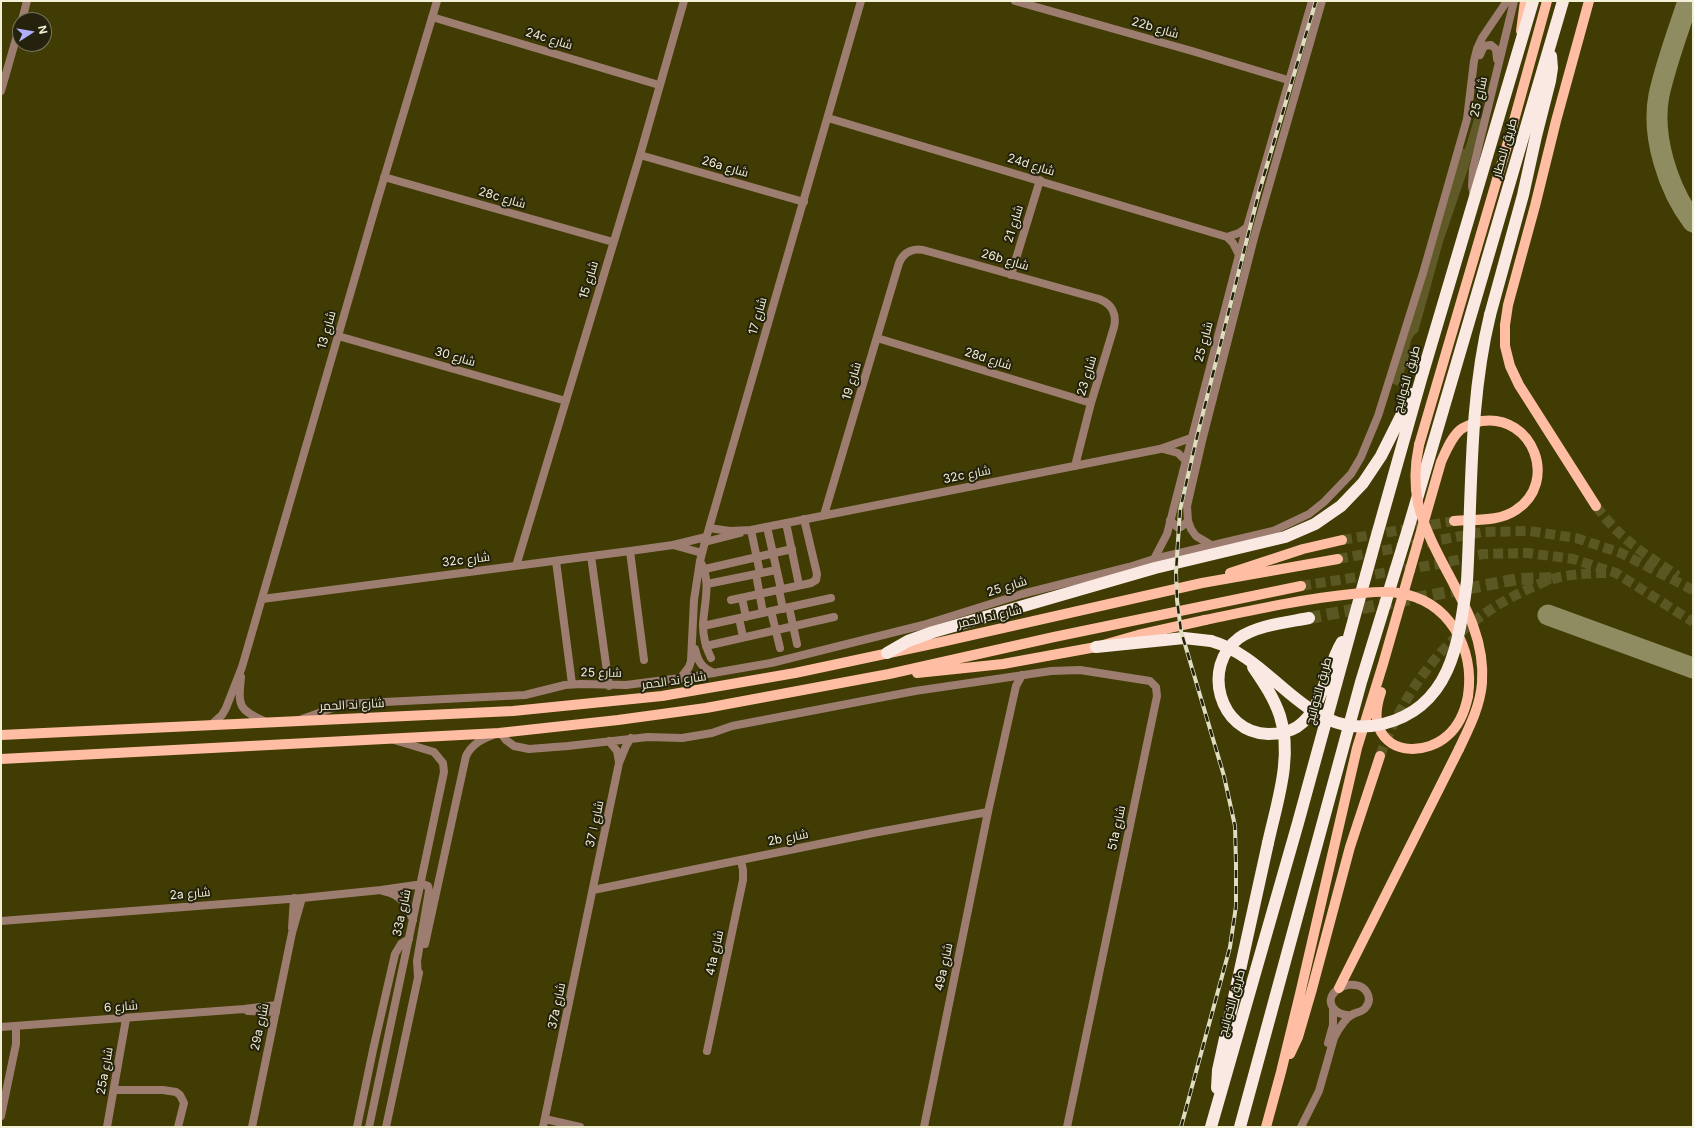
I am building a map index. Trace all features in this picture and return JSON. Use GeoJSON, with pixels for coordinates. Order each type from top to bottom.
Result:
{"type":"FeatureCollection","features":[{"type":"Feature","properties":{"kind":"highway","name":"طريق المطار"},"geometry":{"type":"LineString","coordinates":[[1455,262],[1533,1]]}},
{"type":"Feature","properties":{"kind":"highway","name":"طريق المطار"},"geometry":{"type":"LineString","coordinates":[[1240,1127],[1361,682],[1409,526],[1563,1]]}},
{"type":"Feature","properties":{"kind":"highway"},"geometry":{"type":"LineString","coordinates":[[1096,647],[1179,638],[1198,638],[1211,641],[1230,647],[1306,706],[1330,720],[1348,726],[1376,726],[1402,717],[1426,702],[1438,687],[1448,671],[1455,653],[1467,581],[1476,392],[1481,353],[1521,202],[1537,128],[1550,81],[1552,68],[1549,49]]}},
{"type":"Feature","properties":{"kind":"highway","name":"طريق الخوانيج"},"geometry":{"type":"LineString","coordinates":[[1211,1127],[1298,823],[1350,630],[1455,262]]}},
{"type":"Feature","properties":{"kind":"highway"},"geometry":{"type":"LineString","coordinates":[[887,653],[908,641],[933,632],[1155,568],[1286,537],[1315,524],[1341,506],[1363,483],[1381,456],[1407,402],[1421,379]]}},
{"type":"Feature","properties":{"kind":"highway"},"geometry":{"type":"LineString","coordinates":[[1309,618],[1252,631],[1240,637],[1227,651],[1220,669],[1218,681],[1220,694],[1224,706],[1231,717],[1241,725],[1252,731],[1263,734],[1287,732],[1297,727],[1306,719],[1319,700],[1333,659],[1350,630]]}},
{"type":"Feature","properties":{"kind":"highway"},"geometry":{"type":"LineString","coordinates":[[1219,1099],[1217,1085],[1218,1070],[1283,772],[1285,745],[1280,716],[1268,688],[1246,658]]}},
{"type":"Feature","properties":{"kind":"main road"},"geometry":{"type":"LineString","coordinates":[[1521,44],[1524,1]]}},
{"type":"Feature","properties":{"kind":"main road"},"geometry":{"type":"LineString","coordinates":[[1339,988],[1459,749],[1478,704],[1482,684],[1480,650],[1472,621],[1429,534],[1421,512],[1416,490],[1417,456],[1547,1]]}},
{"type":"Feature","properties":{"kind":"main road"},"geometry":{"type":"LineString","coordinates":[[1589,1],[1508,304],[1505,325],[1507,353],[1510,366],[1519,385],[1596,506]]}},
{"type":"Feature","properties":{"kind":"main road"},"geometry":{"type":"LineString","coordinates":[[1266,1127],[1281,1072],[1357,748],[1383,664],[1441,462],[1446,450],[1460,430],[1469,425],[1484,421],[1494,421],[1508,424],[1516,428],[1532,446],[1537,462],[1536,484],[1531,494],[1516,510],[1506,515],[1488,519],[1454,521]]}},
{"type":"Feature","properties":{"kind":"main road"},"geometry":{"type":"LineString","coordinates":[[1202,583],[1265,561],[1342,540]]}},
{"type":"Feature","properties":{"kind":"main road","name":"شارع ند الحمر"},"geometry":{"type":"LineString","coordinates":[[1,736],[513,711],[622,701],[715,688],[887,653],[1202,583],[1338,559]]}},
{"type":"Feature","properties":{"kind":"main road"},"geometry":{"type":"LineString","coordinates":[[1,759],[390,739],[500,732],[618,720],[706,708],[889,674],[1054,637],[1301,586]]}},
{"type":"Feature","properties":{"kind":"main road"},"geometry":{"type":"LineString","coordinates":[[889,674],[917,673],[1003,664],[1096,647],[1138,635],[1263,608],[1336,596],[1387,592],[1406,594],[1433,607],[1446,618],[1457,631],[1468,658],[1470,671],[1466,706],[1458,724],[1448,736],[1432,746],[1415,750],[1398,746],[1384,735],[1379,728],[1377,719],[1378,702],[1384,676],[1383,664]]}},
{"type":"Feature","properties":{"kind":"main road"},"geometry":{"type":"LineString","coordinates":[[1281,1072],[1293,1050],[1304,1020],[1350,847],[1380,756]]}},
{"type":"Feature","properties":{"kind":"street"},"geometry":{"type":"LineString","coordinates":[[24,12],[27,1]]}},
{"type":"Feature","properties":{"kind":"street","name":"شارع 13"},"geometry":{"type":"LineString","coordinates":[[211,725],[226,708],[242,667],[384,177],[437,1]]}},
{"type":"Feature","properties":{"kind":"street","name":"شارع 15"},"geometry":{"type":"LineString","coordinates":[[516,566],[640,154],[684,1]]}},
{"type":"Feature","properties":{"kind":"street","name":"شارع 17"},"geometry":{"type":"LineString","coordinates":[[680,679],[689,667],[691,661],[694,600],[701,557],[861,1]]}},
{"type":"Feature","properties":{"kind":"street","name":"22b شارع"},"geometry":{"type":"LineString","coordinates":[[1015,1],[1288,80]]}},
{"type":"Feature","properties":{"kind":"street","name":"شارع 25"},"geometry":{"type":"LineString","coordinates":[[296,721],[344,704],[525,695],[572,684],[591,683],[609,686],[626,686],[680,679],[771,663],[923,626],[1017,595],[1154,559],[1167,534],[1246,228],[1312,1]]}},
{"type":"Feature","properties":{"kind":"street","name":"شارع 25"},"geometry":{"type":"LineString","coordinates":[[1188,521],[1187,506],[1202,441],[1254,238],[1322,1]]}},
{"type":"Feature","properties":{"kind":"street"},"geometry":{"type":"LineString","coordinates":[[1154,559],[1273,531],[1297,520],[1324,502],[1350,474],[1361,457],[1390,384],[1467,119],[1474,61],[1479,44],[1508,1]]}},
{"type":"Feature","properties":{"kind":"street","name":"شارع 25"},"geometry":{"type":"LineString","coordinates":[[1475,198],[1472,186],[1473,169],[1514,1]]}},
{"type":"Feature","properties":{"kind":"street","name":"24c شارع"},"geometry":{"type":"LineString","coordinates":[[432,16],[659,85]]}},
{"type":"Feature","properties":{"kind":"street"},"geometry":{"type":"LineString","coordinates":[[1472,78],[1482,48],[1488,45],[1491,45],[1496,49],[1498,67]]}},
{"type":"Feature","properties":{"kind":"street"},"geometry":{"type":"LineString","coordinates":[[1,91],[12,52]]}},
{"type":"Feature","properties":{"kind":"street","name":"24d شارع"},"geometry":{"type":"LineString","coordinates":[[828,118],[1227,236]]}},
{"type":"Feature","properties":{"kind":"street","name":"26a شارع"},"geometry":{"type":"LineString","coordinates":[[640,154],[804,202]]}},
{"type":"Feature","properties":{"kind":"street","name":"28c شارع"},"geometry":{"type":"LineString","coordinates":[[384,177],[613,242]]}},
{"type":"Feature","properties":{"kind":"street","name":"شارع 21"},"geometry":{"type":"LineString","coordinates":[[1011,275],[1040,180]]}},
{"type":"Feature","properties":{"kind":"street"},"geometry":{"type":"LineString","coordinates":[[1239,255],[1233,243],[1227,236],[1235,234],[1246,228]]}},
{"type":"Feature","properties":{"kind":"street","name":"26b شارع"},"geometry":{"type":"LineString","coordinates":[[904,255],[910,251],[921,249],[1100,299]]}},
{"type":"Feature","properties":{"kind":"street","name":"شارع 19"},"geometry":{"type":"LineString","coordinates":[[824,515],[899,263],[904,255]]}},
{"type":"Feature","properties":{"kind":"street","name":"شارع 23"},"geometry":{"type":"LineString","coordinates":[[1075,466],[1091,403],[1116,320],[1110,305],[1100,299]]}},
{"type":"Feature","properties":{"kind":"street","name":"شارع 30"},"geometry":{"type":"LineString","coordinates":[[338,336],[566,401]]}},
{"type":"Feature","properties":{"kind":"street","name":"28d شارع"},"geometry":{"type":"LineString","coordinates":[[877,338],[1091,403]]}},
{"type":"Feature","properties":{"kind":"street","name":"32c شارع"},"geometry":{"type":"LineString","coordinates":[[709,528],[730,531],[767,527],[1160,449],[1191,438]]}},
{"type":"Feature","properties":{"kind":"street"},"geometry":{"type":"LineString","coordinates":[[1160,449],[1178,453],[1185,460]]}},
{"type":"Feature","properties":{"kind":"street"},"geometry":{"type":"LineString","coordinates":[[731,600],[814,582],[817,577],[804,519]]}},
{"type":"Feature","properties":{"kind":"street"},"geometry":{"type":"LineString","coordinates":[[1170,520],[1176,527],[1181,527],[1188,521],[1196,536],[1211,545]]}},
{"type":"Feature","properties":{"kind":"street"},"geometry":{"type":"LineString","coordinates":[[786,523],[799,585]]}},
{"type":"Feature","properties":{"kind":"street"},"geometry":{"type":"LineString","coordinates":[[767,527],[780,590],[793,626],[797,644]]}},
{"type":"Feature","properties":{"kind":"street"},"geometry":{"type":"LineString","coordinates":[[749,530],[756,557],[760,594],[776,630],[780,648]]}},
{"type":"Feature","properties":{"kind":"street","name":"32c شارع"},"geometry":{"type":"LineString","coordinates":[[262,599],[673,545],[732,536],[749,530]]}},
{"type":"Feature","properties":{"kind":"street","name":"32c شارع"},"geometry":{"type":"LineString","coordinates":[[673,545],[701,557]]}},
{"type":"Feature","properties":{"kind":"street"},"geometry":{"type":"LineString","coordinates":[[705,569],[792,549]]}},
{"type":"Feature","properties":{"kind":"street"},"geometry":{"type":"LineString","coordinates":[[630,551],[644,660]]}},
{"type":"Feature","properties":{"kind":"street"},"geometry":{"type":"LineString","coordinates":[[591,556],[609,686]]}},
{"type":"Feature","properties":{"kind":"street"},"geometry":{"type":"LineString","coordinates":[[701,557],[705,569],[707,584],[703,626],[706,646],[711,658]]}},
{"type":"Feature","properties":{"kind":"street"},"geometry":{"type":"LineString","coordinates":[[556,561],[572,684]]}},
{"type":"Feature","properties":{"kind":"street"},"geometry":{"type":"LineString","coordinates":[[707,584],[776,570]]}},
{"type":"Feature","properties":{"kind":"street"},"geometry":{"type":"LineString","coordinates":[[742,598],[743,637]]}},
{"type":"Feature","properties":{"kind":"street"},"geometry":{"type":"LineString","coordinates":[[703,626],[832,598]]}},
{"type":"Feature","properties":{"kind":"street"},"geometry":{"type":"LineString","coordinates":[[706,646],[834,617]]}},
{"type":"Feature","properties":{"kind":"street","name":"شارع 17"},"geometry":{"type":"LineString","coordinates":[[693,641],[699,663],[706,670],[715,673]]}},
{"type":"Feature","properties":{"kind":"street","name":"شارع 13"},"geometry":{"type":"LineString","coordinates":[[242,667],[239,697],[242,707],[248,714],[266,722]]}},
{"type":"Feature","properties":{"kind":"street","name":"51a شارع"},"geometry":{"type":"LineString","coordinates":[[500,732],[510,743],[524,749],[568,746],[631,738],[682,738],[698,736],[732,726],[839,705],[915,691],[1051,670],[1070,669],[1146,680],[1153,683],[1156,687],[1157,696],[1067,1127]]}},
{"type":"Feature","properties":{"kind":"street","name":"49a شارع"},"geometry":{"type":"LineString","coordinates":[[924,1127],[988,812],[1017,682],[1022,675]]}},
{"type":"Feature","properties":{"kind":"street"},"geometry":{"type":"LineString","coordinates":[[1003,678],[1010,687],[1013,701]]}},
{"type":"Feature","properties":{"kind":"street"},"geometry":{"type":"LineString","coordinates":[[386,1127],[466,756],[476,744],[500,732]]}},
{"type":"Feature","properties":{"kind":"street","name":"شارع ا 37"},"geometry":{"type":"LineString","coordinates":[[593,890],[619,763],[631,738]]}},
{"type":"Feature","properties":{"kind":"street","name":"33a شارع"},"geometry":{"type":"LineString","coordinates":[[369,1127],[441,788],[444,767],[441,759],[431,750],[411,746],[390,739]]}},
{"type":"Feature","properties":{"kind":"street"},"geometry":{"type":"LineString","coordinates":[[609,741],[617,751],[619,763]]}},
{"type":"Feature","properties":{"kind":"street","name":"2b شارع"},"geometry":{"type":"LineString","coordinates":[[593,890],[988,812]]}},
{"type":"Feature","properties":{"kind":"street","name":"41a شارع"},"geometry":{"type":"LineString","coordinates":[[707,1051],[743,880],[741,860]]}},
{"type":"Feature","properties":{"kind":"street"},"geometry":{"type":"LineString","coordinates":[[418,978],[417,961],[429,892],[428,886],[421,884]]}},
{"type":"Feature","properties":{"kind":"street","name":"2a شارع"},"geometry":{"type":"LineString","coordinates":[[1,921],[298,898],[381,890],[421,884]]}},
{"type":"Feature","properties":{"kind":"street","name":"2a شارع"},"geometry":{"type":"LineString","coordinates":[[381,890],[394,894],[403,900],[409,909],[413,920]]}},
{"type":"Feature","properties":{"kind":"street","name":"37a شارع"},"geometry":{"type":"LineString","coordinates":[[544,1123],[593,890]]}},
{"type":"Feature","properties":{"kind":"street","name":"29a شارع"},"geometry":{"type":"LineString","coordinates":[[252,1127],[298,898]]}},
{"type":"Feature","properties":{"kind":"street"},"geometry":{"type":"LineString","coordinates":[[357,1127],[395,954],[401,944],[409,938]]}},
{"type":"Feature","properties":{"kind":"street"},"geometry":{"type":"LineString","coordinates":[[1296,1127],[1317,1082],[1333,1025],[1332,996],[1339,988],[1354,985],[1362,987],[1368,993],[1369,1000],[1366,1008],[1360,1012],[1342,1015],[1333,1008]]}},
{"type":"Feature","properties":{"kind":"street","name":"شارع 6"},"geometry":{"type":"LineString","coordinates":[[1,1027],[277,1008]]}},
{"type":"Feature","properties":{"kind":"street"},"geometry":{"type":"LineString","coordinates":[[1301,1127],[1319,1091],[1334,1038],[1341,1026],[1352,1014]]}},
{"type":"Feature","properties":{"kind":"street","name":"25a شارع"},"geometry":{"type":"LineString","coordinates":[[107,1127],[115,1090],[126,1019]]}},
{"type":"Feature","properties":{"kind":"street"},"geometry":{"type":"LineString","coordinates":[[1,1116],[3,1100],[16,1044],[16,1026]]}},
{"type":"Feature","properties":{"kind":"street"},"geometry":{"type":"LineString","coordinates":[[115,1090],[163,1090],[176,1092],[180,1095],[184,1103],[178,1127]]}},
{"type":"Feature","properties":{"kind":"street"},"geometry":{"type":"LineString","coordinates":[[544,1123],[580,1127]]}},
{"type":"Feature","properties":{"kind":"shaded area"},"geometry":{"type":"Polygon","coordinates":[[[1478,117],[1482,120],[1469,166],[1443,242],[1418,332],[1411,340],[1407,363],[1398,386],[1392,383],[1461,149],[1465,149],[1474,119],[1478,117]]]}},
{"type":"Feature","properties":{"kind":"taxiway"},"geometry":{"type":"LineString","coordinates":[[1688,1],[1659,95],[1657,128],[1669,178],[1684,209],[1693,222]]}},
{"type":"Feature","properties":{"kind":"taxiway"},"geometry":{"type":"LineString","coordinates":[[1548,615],[1693,668]]}},
{"type":"Feature","properties":{"kind":"tunnel"},"geometry":{"type":"LineString","coordinates":[[1596,506],[1614,528],[1633,545],[1678,576]]}},
{"type":"Feature","properties":{"kind":"tunnel"},"geometry":{"type":"LineString","coordinates":[[1342,540],[1454,521]]}},
{"type":"Feature","properties":{"kind":"tunnel"},"geometry":{"type":"LineString","coordinates":[[1338,559],[1483,532],[1530,531],[1576,538],[1621,553],[1693,590]]}},
{"type":"Feature","properties":{"kind":"tunnel"},"geometry":{"type":"LineString","coordinates":[[1301,586],[1439,564],[1483,554],[1528,553],[1573,559],[1616,573],[1693,622]]}},
{"type":"Feature","properties":{"kind":"tunnel"},"geometry":{"type":"LineString","coordinates":[[1380,756],[1390,730],[1417,683],[1452,640],[1473,622],[1495,606],[1544,582],[1572,575],[1608,573]]}},
{"type":"Feature","properties":{"kind":"tunnel"},"geometry":{"type":"LineString","coordinates":[[1309,618],[1518,579],[1558,578]]}},
{"type":"Feature","properties":{"kind":"railway"},"geometry":{"type":"LineString","coordinates":[[1181,1127],[1230,947],[1236,906],[1236,865],[1235,826],[1224,776],[1181,631],[1177,600],[1176,572],[1180,510],[1259,192],[1316,1]]}}]}
